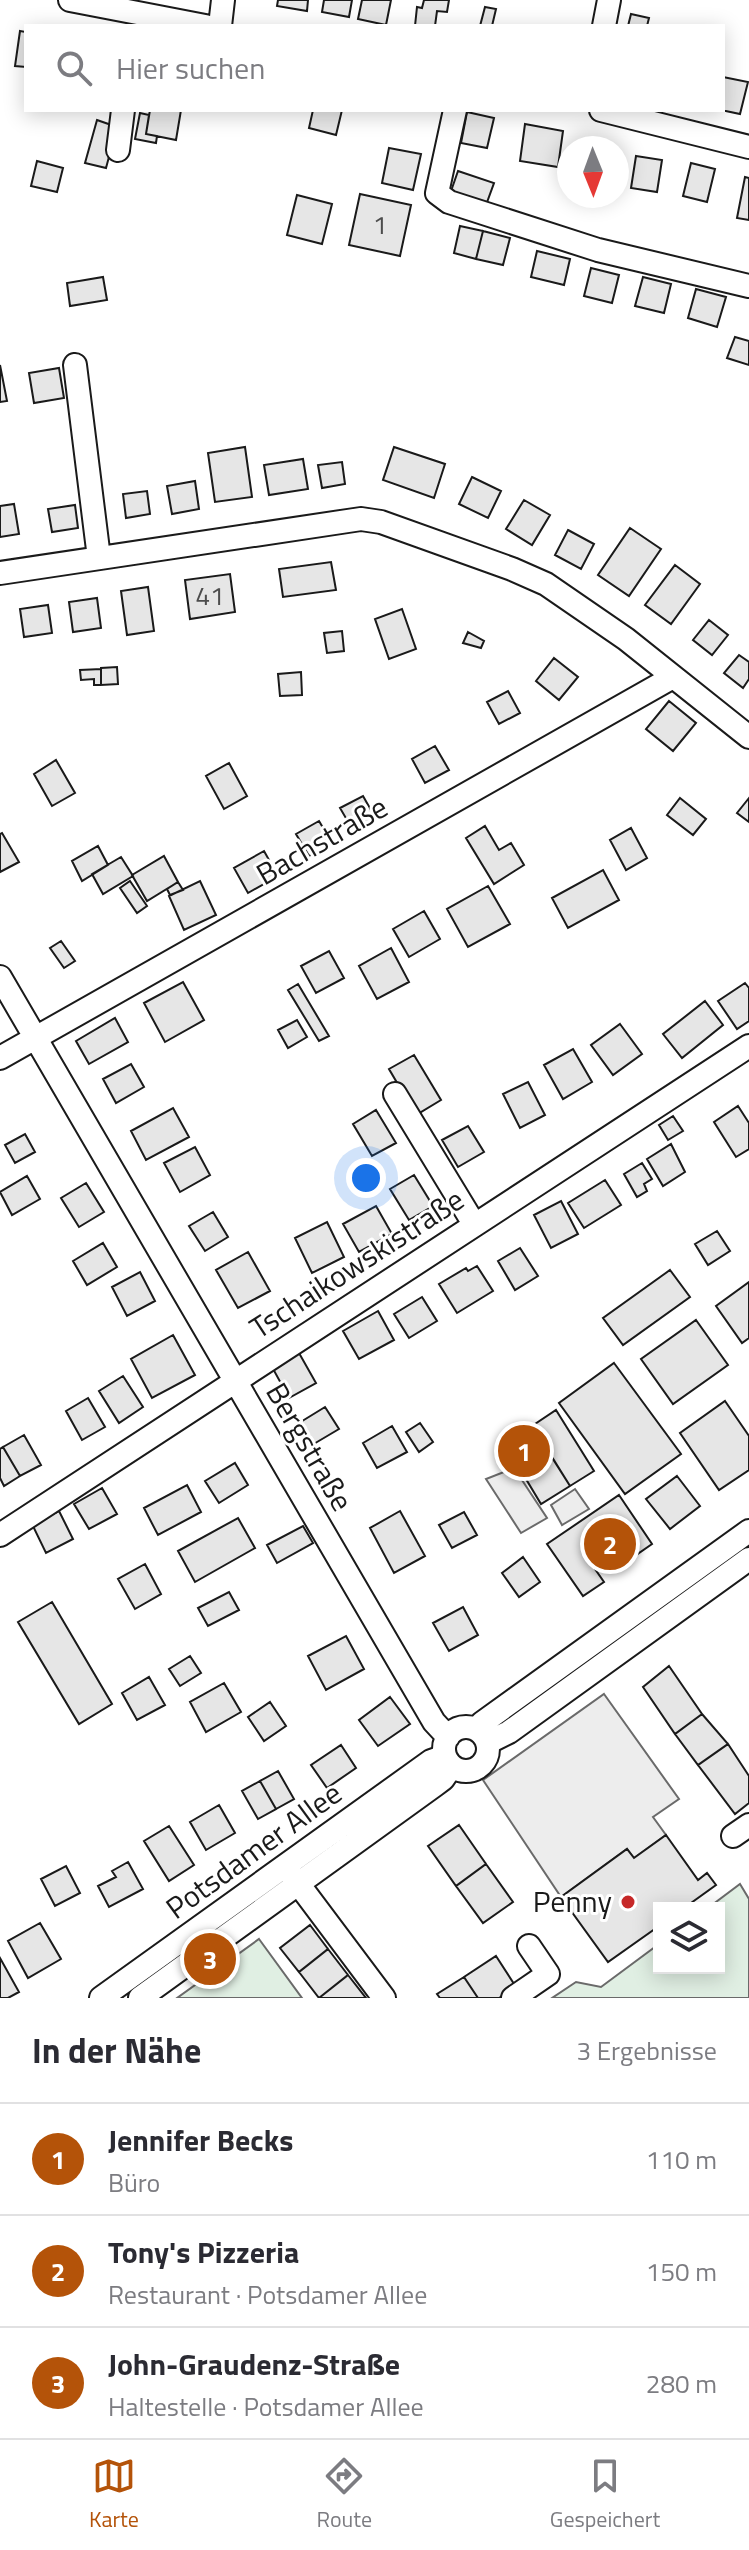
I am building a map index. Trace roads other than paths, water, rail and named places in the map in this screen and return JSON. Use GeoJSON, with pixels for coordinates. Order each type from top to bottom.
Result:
{"type":"FeatureCollection","features":[{"type":"Feature","properties":{"kind":"street"},"geometry":{"type":"LineString","coordinates":[[70,0],[144,20],[185,24]]}},
{"type":"Feature","properties":{"kind":"street"},"geometry":{"type":"LineString","coordinates":[[220,24],[223,0]]}},
{"type":"Feature","properties":{"kind":"street"},"geometry":{"type":"LineString","coordinates":[[604,24],[609,0]]}},
{"type":"Feature","properties":{"kind":"street"},"geometry":{"type":"LineString","coordinates":[[118,150],[123,112]]}},
{"type":"Feature","properties":{"kind":"street"},"geometry":{"type":"LineString","coordinates":[[455,112],[437,193],[449,202],[598,250],[749,286]]}},
{"type":"Feature","properties":{"kind":"street"},"geometry":{"type":"LineString","coordinates":[[609,112],[749,147]]}},
{"type":"Feature","properties":{"kind":"street"},"geometry":{"type":"LineString","coordinates":[[75,365],[99,558]]}},
{"type":"Feature","properties":{"kind":"street"},"geometry":{"type":"LineString","coordinates":[[0,573],[361,519],[381,522],[546,584],[626,639],[749,737]]}},
{"type":"Feature","properties":{"kind":"street","name":"Bachstraße"},"geometry":{"type":"LineString","coordinates":[[0,1058],[673,677]]}},
{"type":"Feature","properties":{"kind":"street","name":"Bergstraße"},"geometry":{"type":"LineString","coordinates":[[0,977],[434,1722],[448,1753]]}},
{"type":"Feature","properties":{"kind":"street","name":"Tschaikowskistraße"},"geometry":{"type":"LineString","coordinates":[[0,1535],[749,1046]]}},
{"type":"Feature","properties":{"kind":"street"},"geometry":{"type":"LineString","coordinates":[[395,1094],[474,1224]]}},
{"type":"Feature","properties":{"kind":"street"},"geometry":{"type":"LineString","coordinates":[[749,1531],[482,1723],[482,1737],[486,1757],[477,1768],[464,1771],[448,1753],[461,1728],[482,1737],[509,1732],[749,1559]]}},
{"type":"Feature","properties":{"kind":"street","name":"Potsdamer Allee"},"geometry":{"type":"LineString","coordinates":[[101,1998],[443,1779],[448,1753]]}},
{"type":"Feature","properties":{"kind":"street"},"geometry":{"type":"LineString","coordinates":[[292,1875],[384,1998]]}},
{"type":"Feature","properties":{"kind":"street","name":"Potsdamer Allee"},"geometry":{"type":"LineString","coordinates":[[140,1998],[292,1875]]}},
{"type":"Feature","properties":{"kind":"street"},"geometry":{"type":"LineString","coordinates":[[513,1998],[548,1974],[529,1946]]}},
{"type":"Feature","properties":{"kind":"place","name":"Jennifer Becks"},"geometry":{"type":"Point","coordinates":[524,1451]}},
{"type":"Feature","properties":{"kind":"place","name":"Tony's Pizzeria"},"geometry":{"type":"Point","coordinates":[610,1544]}},
{"type":"Feature","properties":{"kind":"place","name":"Penny"},"geometry":{"type":"Point","coordinates":[628,1902]}},
{"type":"Feature","properties":{"kind":"place","name":"John-Graudenz-Straße"},"geometry":{"type":"Point","coordinates":[210,1959]}}]}
